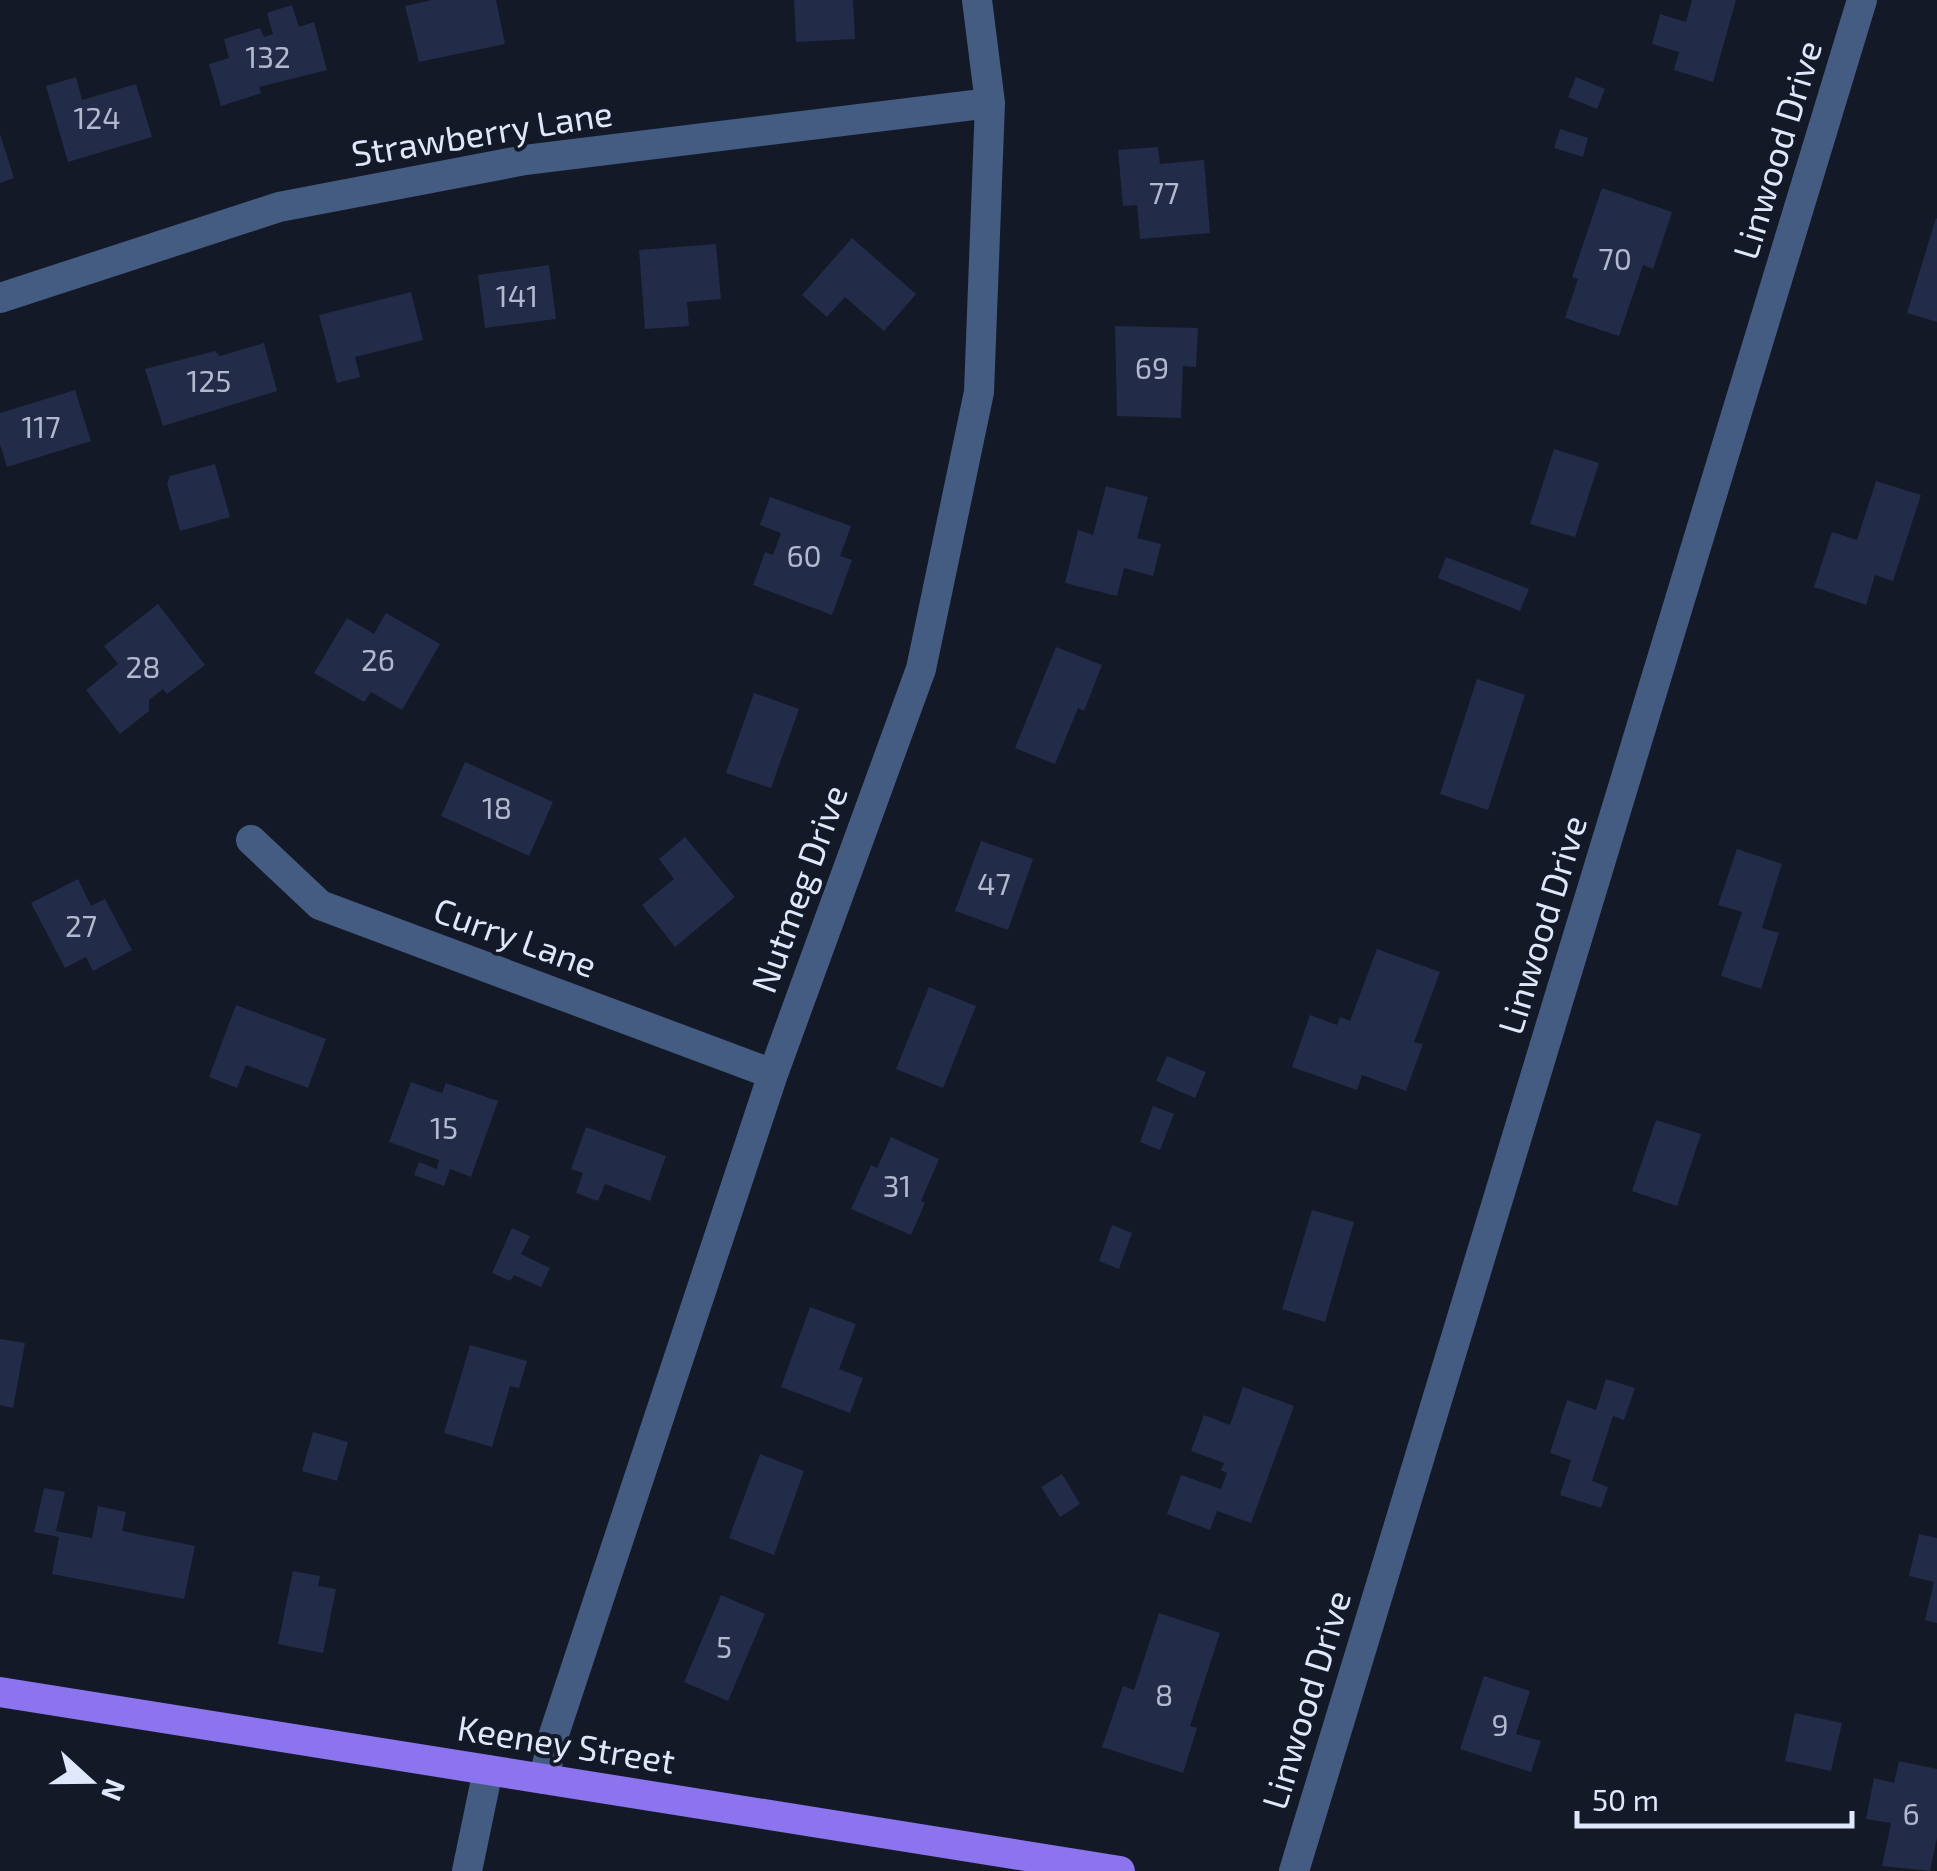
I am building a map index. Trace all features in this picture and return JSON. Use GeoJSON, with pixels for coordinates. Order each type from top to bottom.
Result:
{"type":"FeatureCollection","features":[{"type":"Feature","properties":{"kind":"main road","name":"Keeney Street"},"geometry":{"type":"LineString","coordinates":[[0,1692],[1120,1871]]}},
{"type":"Feature","properties":{"kind":"street","name":"Nutmeg Drive"},"geometry":{"type":"LineString","coordinates":[[544,1779],[554,1734],[773,1074],[920,669],[979,392],[990,103],[977,0]]}},
{"type":"Feature","properties":{"kind":"street","name":"Linwood Drive"},"geometry":{"type":"LineString","coordinates":[[1294,1871],[1862,0]]}},
{"type":"Feature","properties":{"kind":"street","name":"Strawberry Lane"},"geometry":{"type":"LineString","coordinates":[[0,298],[298,204],[525,160],[990,103]]}},
{"type":"Feature","properties":{"kind":"street","name":"Curry Lane"},"geometry":{"type":"LineString","coordinates":[[251,840],[320,905],[773,1074]]}},
{"type":"Feature","properties":{"kind":"street"},"geometry":{"type":"LineString","coordinates":[[466,1871],[488,1770]]}},
{"type":"Feature","properties":{"kind":"building"},"geometry":{"type":"Polygon","coordinates":[[[432,0],[496,0],[505,44],[419,62],[405,6],[432,0]]]}},
{"type":"Feature","properties":{"kind":"building"},"geometry":{"type":"Polygon","coordinates":[[[794,0],[853,0],[855,39],[796,42],[794,0]]]}},
{"type":"Feature","properties":{"kind":"building"},"geometry":{"type":"Polygon","coordinates":[[[1692,0],[1736,0],[1713,82],[1674,70],[1679,52],[1652,44],[1660,14],[1686,22],[1692,0]]]}},
{"type":"Feature","properties":{"kind":"building"},"geometry":{"type":"Polygon","coordinates":[[[292,5],[299,27],[314,22],[327,70],[259,87],[261,93],[221,106],[209,64],[229,58],[224,39],[260,28],[264,37],[273,34],[267,13],[292,5]]]}},
{"type":"Feature","properties":{"kind":"building"},"geometry":{"type":"Polygon","coordinates":[[[76,77],[82,100],[136,84],[152,137],[68,162],[46,86],[76,77]]]}},
{"type":"Feature","properties":{"kind":"building"},"geometry":{"type":"Polygon","coordinates":[[[1576,77],[1605,89],[1597,109],[1568,97],[1576,77]]]}},
{"type":"Feature","properties":{"kind":"building"},"geometry":{"type":"Polygon","coordinates":[[[1560,129],[1588,138],[1583,157],[1554,148],[1560,129]]]}},
{"type":"Feature","properties":{"kind":"building"},"geometry":{"type":"Polygon","coordinates":[[[0,134],[14,178],[0,183],[0,134]]]}},
{"type":"Feature","properties":{"kind":"building"},"geometry":{"type":"Polygon","coordinates":[[[1158,147],[1160,164],[1204,160],[1210,233],[1140,239],[1137,205],[1123,206],[1118,150],[1158,147]]]}},
{"type":"Feature","properties":{"kind":"building"},"geometry":{"type":"Polygon","coordinates":[[[1602,188],[1672,212],[1653,269],[1643,265],[1619,336],[1565,318],[1578,279],[1572,277],[1602,188]]]}},
{"type":"Feature","properties":{"kind":"building"},"geometry":{"type":"Polygon","coordinates":[[[1937,219],[1937,322],[1907,313],[1937,219]]]}},
{"type":"Feature","properties":{"kind":"building"},"geometry":{"type":"Polygon","coordinates":[[[852,238],[916,294],[884,331],[845,297],[827,317],[802,295],[852,238]]]}},
{"type":"Feature","properties":{"kind":"building"},"geometry":{"type":"Polygon","coordinates":[[[716,244],[721,299],[687,302],[689,326],[645,329],[639,250],[716,244]]]}},
{"type":"Feature","properties":{"kind":"building"},"geometry":{"type":"Polygon","coordinates":[[[549,265],[556,319],[485,328],[478,275],[549,265]]]}},
{"type":"Feature","properties":{"kind":"building"},"geometry":{"type":"Polygon","coordinates":[[[411,292],[423,340],[355,357],[360,377],[337,383],[319,315],[411,292]]]}},
{"type":"Feature","properties":{"kind":"building"},"geometry":{"type":"Polygon","coordinates":[[[1115,326],[1198,328],[1196,367],[1183,366],[1181,418],[1117,416],[1115,326]]]}},
{"type":"Feature","properties":{"kind":"building"},"geometry":{"type":"Polygon","coordinates":[[[264,343],[277,391],[163,426],[145,369],[215,351],[220,356],[264,343]]]}},
{"type":"Feature","properties":{"kind":"building"},"geometry":{"type":"Polygon","coordinates":[[[75,390],[91,441],[7,467],[0,444],[0,413],[75,390]]]}},
{"type":"Feature","properties":{"kind":"building"},"geometry":{"type":"Polygon","coordinates":[[[1554,449],[1599,463],[1575,537],[1530,524],[1554,449]]]}},
{"type":"Feature","properties":{"kind":"building"},"geometry":{"type":"Polygon","coordinates":[[[215,464],[230,517],[180,531],[167,483],[170,476],[215,464]]]}},
{"type":"Feature","properties":{"kind":"building"},"geometry":{"type":"Polygon","coordinates":[[[1876,481],[1921,495],[1893,581],[1875,575],[1866,605],[1814,587],[1832,532],[1857,540],[1876,481]]]}},
{"type":"Feature","properties":{"kind":"building"},"geometry":{"type":"Polygon","coordinates":[[[1106,486],[1148,497],[1137,538],[1161,544],[1153,576],[1124,568],[1117,596],[1065,583],[1078,530],[1093,535],[1106,486]]]}},
{"type":"Feature","properties":{"kind":"building"},"geometry":{"type":"Polygon","coordinates":[[[770,497],[851,526],[840,556],[852,560],[832,615],[753,585],[765,552],[773,555],[781,533],[760,525],[770,497]]]}},
{"type":"Feature","properties":{"kind":"building"},"geometry":{"type":"Polygon","coordinates":[[[1446,557],[1529,589],[1520,611],[1438,578],[1446,557]]]}},
{"type":"Feature","properties":{"kind":"building"},"geometry":{"type":"Polygon","coordinates":[[[158,604],[205,665],[167,694],[163,689],[149,700],[149,711],[120,734],[86,690],[118,664],[104,646],[158,604]]]}},
{"type":"Feature","properties":{"kind":"building"},"geometry":{"type":"Polygon","coordinates":[[[386,613],[440,644],[402,710],[371,692],[364,702],[314,673],[347,618],[374,634],[386,613]]]}},
{"type":"Feature","properties":{"kind":"building"},"geometry":{"type":"Polygon","coordinates":[[[1056,647],[1102,665],[1084,711],[1078,708],[1055,764],[1015,748],[1056,647]]]}},
{"type":"Feature","properties":{"kind":"building"},"geometry":{"type":"Polygon","coordinates":[[[1477,679],[1525,695],[1488,810],[1440,794],[1477,679]]]}},
{"type":"Feature","properties":{"kind":"building"},"geometry":{"type":"Polygon","coordinates":[[[754,693],[799,709],[771,788],[726,773],[754,693]]]}},
{"type":"Feature","properties":{"kind":"building"},"geometry":{"type":"Polygon","coordinates":[[[465,762],[553,802],[529,856],[441,816],[465,762]]]}},
{"type":"Feature","properties":{"kind":"building"},"geometry":{"type":"Polygon","coordinates":[[[685,837],[735,897],[675,947],[642,905],[674,879],[659,859],[685,837]]]}},
{"type":"Feature","properties":{"kind":"building"},"geometry":{"type":"Polygon","coordinates":[[[981,841],[1033,859],[1008,930],[955,911],[981,841]]]}},
{"type":"Feature","properties":{"kind":"building"},"geometry":{"type":"Polygon","coordinates":[[[1737,849],[1782,864],[1762,928],[1779,933],[1761,989],[1721,976],[1742,912],[1718,905],[1737,849]]]}},
{"type":"Feature","properties":{"kind":"building"},"geometry":{"type":"Polygon","coordinates":[[[78,879],[91,906],[105,899],[132,950],[93,971],[86,957],[65,968],[31,903],[78,879]]]}},
{"type":"Feature","properties":{"kind":"building"},"geometry":{"type":"Polygon","coordinates":[[[1377,949],[1440,972],[1414,1042],[1423,1044],[1406,1091],[1362,1075],[1357,1090],[1292,1067],[1310,1015],[1337,1025],[1340,1017],[1350,1021],[1377,949]]]}},
{"type":"Feature","properties":{"kind":"building"},"geometry":{"type":"Polygon","coordinates":[[[929,987],[976,1006],[943,1088],[896,1069],[929,987]]]}},
{"type":"Feature","properties":{"kind":"building"},"geometry":{"type":"Polygon","coordinates":[[[236,1005],[326,1039],[308,1088],[246,1065],[237,1088],[209,1077],[236,1005]]]}},
{"type":"Feature","properties":{"kind":"building"},"geometry":{"type":"Polygon","coordinates":[[[1167,1056],[1206,1072],[1195,1098],[1156,1081],[1167,1056]]]}},
{"type":"Feature","properties":{"kind":"building"},"geometry":{"type":"Polygon","coordinates":[[[411,1082],[442,1093],[446,1083],[498,1101],[471,1177],[450,1169],[444,1186],[414,1175],[419,1162],[437,1169],[439,1160],[389,1142],[411,1082]]]}},
{"type":"Feature","properties":{"kind":"building"},"geometry":{"type":"Polygon","coordinates":[[[1153,1106],[1174,1114],[1160,1150],[1140,1142],[1153,1106]]]}},
{"type":"Feature","properties":{"kind":"building"},"geometry":{"type":"Polygon","coordinates":[[[1656,1120],[1701,1134],[1677,1206],[1632,1191],[1656,1120]]]}},
{"type":"Feature","properties":{"kind":"building"},"geometry":{"type":"Polygon","coordinates":[[[586,1127],[666,1156],[650,1201],[605,1184],[598,1201],[576,1193],[583,1173],[571,1169],[586,1127]]]}},
{"type":"Feature","properties":{"kind":"building"},"geometry":{"type":"Polygon","coordinates":[[[891,1137],[939,1159],[911,1235],[851,1209],[871,1165],[877,1168],[891,1137]]]}},
{"type":"Feature","properties":{"kind":"building"},"geometry":{"type":"Polygon","coordinates":[[[1312,1210],[1354,1222],[1325,1322],[1282,1309],[1312,1210]]]}},
{"type":"Feature","properties":{"kind":"building"},"geometry":{"type":"Polygon","coordinates":[[[1112,1225],[1132,1233],[1119,1269],[1099,1261],[1112,1225]]]}},
{"type":"Feature","properties":{"kind":"building"},"geometry":{"type":"Polygon","coordinates":[[[512,1228],[530,1236],[521,1254],[550,1268],[541,1287],[514,1275],[510,1281],[492,1273],[512,1228]]]}},
{"type":"Feature","properties":{"kind":"building"},"geometry":{"type":"Polygon","coordinates":[[[810,1307],[856,1324],[839,1369],[863,1378],[850,1413],[781,1387],[810,1307]]]}},
{"type":"Feature","properties":{"kind":"building"},"geometry":{"type":"Polygon","coordinates":[[[0,1339],[25,1343],[13,1408],[0,1405],[0,1339]]]}},
{"type":"Feature","properties":{"kind":"building"},"geometry":{"type":"Polygon","coordinates":[[[470,1345],[527,1361],[519,1388],[510,1386],[492,1447],[444,1433],[470,1345]]]}},
{"type":"Feature","properties":{"kind":"building"},"geometry":{"type":"Polygon","coordinates":[[[1606,1379],[1635,1388],[1624,1420],[1613,1416],[1592,1481],[1608,1487],[1601,1508],[1560,1495],[1571,1460],[1550,1453],[1567,1400],[1596,1410],[1606,1379]]]}},
{"type":"Feature","properties":{"kind":"building"},"geometry":{"type":"Polygon","coordinates":[[[1243,1387],[1294,1406],[1251,1523],[1217,1511],[1210,1530],[1167,1514],[1181,1475],[1221,1489],[1227,1473],[1221,1470],[1224,1463],[1191,1451],[1204,1415],[1230,1425],[1243,1387]]]}},
{"type":"Feature","properties":{"kind":"building"},"geometry":{"type":"Polygon","coordinates":[[[313,1432],[348,1442],[337,1481],[302,1471],[313,1432]]]}},
{"type":"Feature","properties":{"kind":"building"},"geometry":{"type":"Polygon","coordinates":[[[760,1454],[804,1471],[774,1555],[729,1538],[760,1454]]]}},
{"type":"Feature","properties":{"kind":"building"},"geometry":{"type":"Polygon","coordinates":[[[1062,1474],[1080,1504],[1060,1517],[1041,1487],[1062,1474]]]}},
{"type":"Feature","properties":{"kind":"building"},"geometry":{"type":"Polygon","coordinates":[[[44,1488],[65,1492],[56,1531],[92,1538],[98,1506],[126,1512],[122,1531],[195,1546],[184,1599],[52,1574],[59,1537],[34,1532],[44,1488]]]}},
{"type":"Feature","properties":{"kind":"building"},"geometry":{"type":"Polygon","coordinates":[[[1919,1534],[1937,1538],[1937,1623],[1925,1620],[1934,1582],[1909,1576],[1919,1534]]]}},
{"type":"Feature","properties":{"kind":"building"},"geometry":{"type":"Polygon","coordinates":[[[293,1571],[320,1576],[318,1586],[336,1589],[323,1653],[278,1644],[293,1571]]]}},
{"type":"Feature","properties":{"kind":"building"},"geometry":{"type":"Polygon","coordinates":[[[721,1595],[765,1614],[728,1701],[684,1682],[721,1595]]]}},
{"type":"Feature","properties":{"kind":"building"},"geometry":{"type":"Polygon","coordinates":[[[1159,1613],[1220,1633],[1190,1726],[1197,1728],[1183,1773],[1102,1747],[1123,1686],[1134,1690],[1159,1613]]]}},
{"type":"Feature","properties":{"kind":"building"},"geometry":{"type":"Polygon","coordinates":[[[1484,1676],[1530,1691],[1516,1734],[1541,1741],[1531,1772],[1460,1749],[1484,1676]]]}},
{"type":"Feature","properties":{"kind":"building"},"geometry":{"type":"Polygon","coordinates":[[[1795,1713],[1842,1723],[1831,1771],[1785,1761],[1795,1713]]]}},
{"type":"Feature","properties":{"kind":"building"},"geometry":{"type":"Polygon","coordinates":[[[1899,1761],[1937,1769],[1937,1838],[1930,1871],[1882,1866],[1891,1823],[1866,1819],[1874,1778],[1894,1783],[1899,1761]]]}}]}
